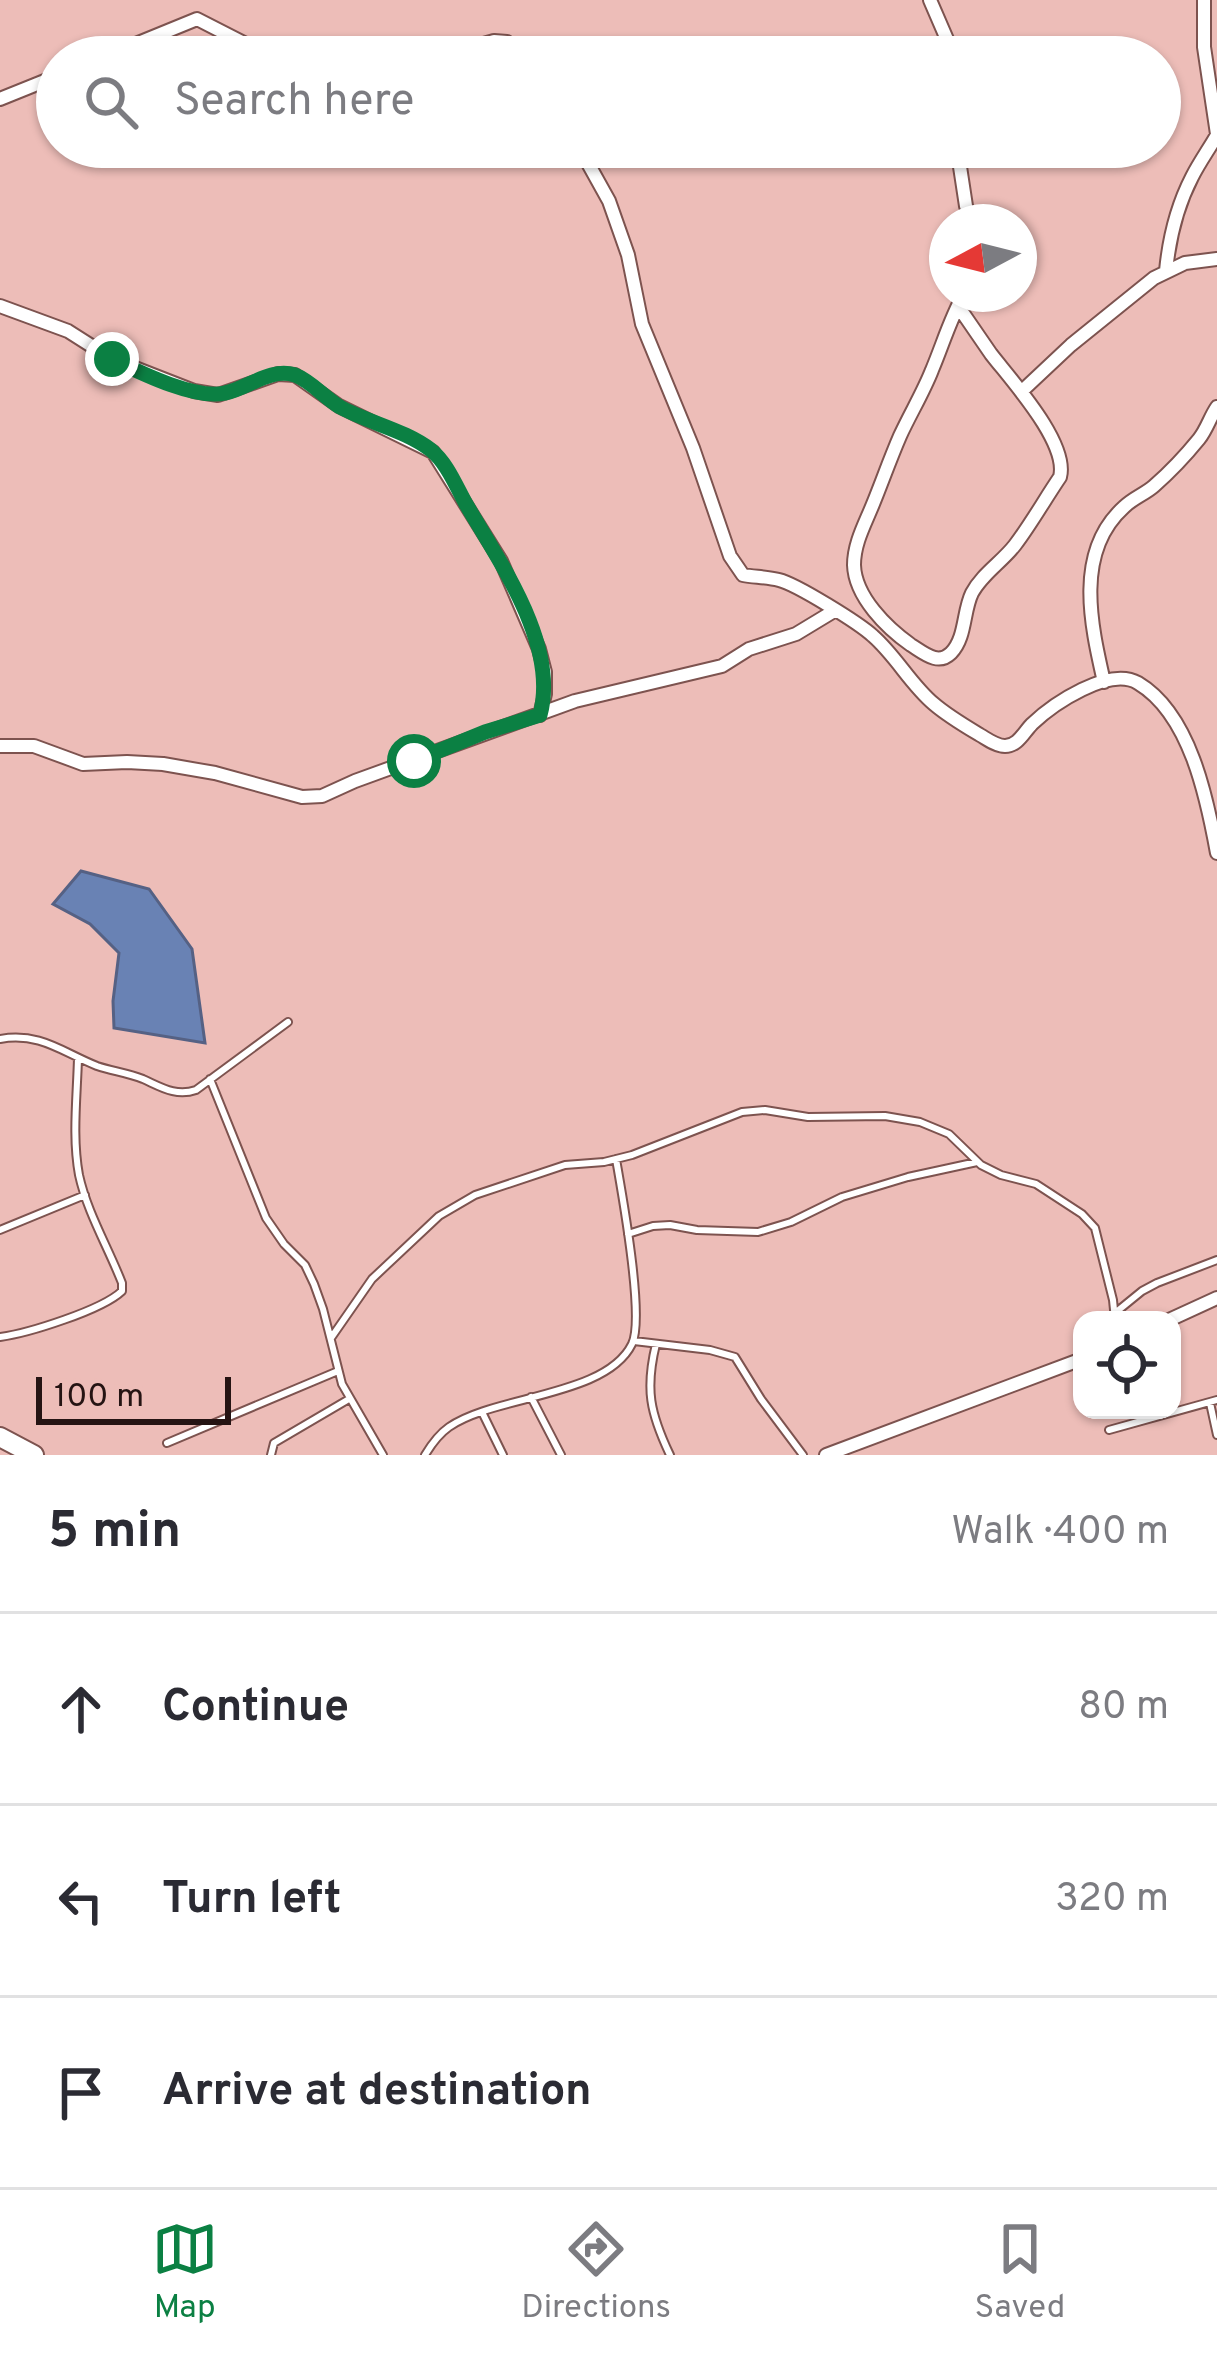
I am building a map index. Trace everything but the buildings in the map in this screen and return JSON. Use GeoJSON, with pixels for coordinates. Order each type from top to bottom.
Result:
{"type":"FeatureCollection","features":[{"type":"Feature","properties":{"kind":"main road"},"geometry":{"type":"LineString","coordinates":[[0,1437],[34,1455]]}},
{"type":"Feature","properties":{"kind":"street"},"geometry":{"type":"LineString","coordinates":[[930,0],[946,36]]}},
{"type":"Feature","properties":{"kind":"street"},"geometry":{"type":"LineString","coordinates":[[1166,272],[1168,249],[1191,179],[1217,135],[1213,77],[1204,47],[1204,0]]}},
{"type":"Feature","properties":{"kind":"street"},"geometry":{"type":"LineString","coordinates":[[155,36],[196,19],[230,36]]}},
{"type":"Feature","properties":{"kind":"street"},"geometry":{"type":"LineString","coordinates":[[0,99],[36,84]]}},
{"type":"Feature","properties":{"kind":"street"},"geometry":{"type":"LineString","coordinates":[[591,168],[609,201],[628,255],[642,324],[738,572],[783,580],[872,635],[932,703],[1002,746],[1013,745],[1046,712],[1076,692],[1125,678],[1138,683],[1183,731],[1217,853]]}},
{"type":"Feature","properties":{"kind":"street"},"geometry":{"type":"LineString","coordinates":[[960,168],[966,204]]}},
{"type":"Feature","properties":{"kind":"street"},"geometry":{"type":"LineString","coordinates":[[1022,391],[1137,290],[1185,263],[1217,259]]}},
{"type":"Feature","properties":{"kind":"street"},"geometry":{"type":"LineString","coordinates":[[0,306],[68,331],[124,365],[194,391],[218,394],[278,374],[295,375],[339,406],[433,452],[501,561],[539,649],[545,672],[540,715]]}},
{"type":"Feature","properties":{"kind":"street"},"geometry":{"type":"LineString","coordinates":[[956,312],[863,526],[854,567],[857,581],[883,622],[940,660],[953,652],[970,597],[980,581],[1017,543],[1063,466],[1022,391],[969,312]]}},
{"type":"Feature","properties":{"kind":"street"},"geometry":{"type":"LineString","coordinates":[[1104,682],[1089,608],[1099,544],[1127,503],[1157,484],[1199,439],[1217,407]]}},
{"type":"Feature","properties":{"kind":"street"},"geometry":{"type":"LineString","coordinates":[[0,746],[34,746],[83,764],[163,764],[302,797],[322,796],[607,692],[722,666],[749,649],[796,634],[834,610]]}},
{"type":"Feature","properties":{"kind":"street"},"geometry":{"type":"LineString","coordinates":[[1181,1314],[1217,1298]]}},
{"type":"Feature","properties":{"kind":"street"},"geometry":{"type":"LineString","coordinates":[[826,1455],[1073,1362]]}},
{"type":"Feature","properties":{"kind":"lane"},"geometry":{"type":"LineString","coordinates":[[0,1039],[26,1036],[41,1040],[170,1092],[186,1093],[288,1022]]}},
{"type":"Feature","properties":{"kind":"lane"},"geometry":{"type":"LineString","coordinates":[[0,1337],[34,1330],[112,1301],[122,1291],[79,1173],[78,1058]]}},
{"type":"Feature","properties":{"kind":"lane"},"geometry":{"type":"LineString","coordinates":[[210,1079],[266,1218],[304,1265],[323,1309],[349,1399],[382,1455]]}},
{"type":"Feature","properties":{"kind":"lane"},"geometry":{"type":"LineString","coordinates":[[331,1338],[372,1279],[439,1216],[476,1195],[565,1165],[616,1159],[742,1112],[765,1111],[808,1117],[885,1116],[949,1133],[977,1162],[1001,1175],[1036,1184],[1095,1228],[1114,1311]]}},
{"type":"Feature","properties":{"kind":"lane"},"geometry":{"type":"LineString","coordinates":[[425,1455],[447,1428],[482,1412],[577,1384],[606,1370],[634,1341],[633,1268],[616,1159]]}},
{"type":"Feature","properties":{"kind":"lane"},"geometry":{"type":"LineString","coordinates":[[628,1234],[670,1225],[758,1232],[842,1197],[977,1162]]}},
{"type":"Feature","properties":{"kind":"lane"},"geometry":{"type":"LineString","coordinates":[[0,1230],[85,1195]]}},
{"type":"Feature","properties":{"kind":"lane"},"geometry":{"type":"LineString","coordinates":[[1121,1311],[1157,1282],[1217,1260]]}},
{"type":"Feature","properties":{"kind":"lane"},"geometry":{"type":"LineString","coordinates":[[634,1341],[736,1357],[803,1455]]}},
{"type":"Feature","properties":{"kind":"lane"},"geometry":{"type":"LineString","coordinates":[[656,1344],[650,1401],[670,1455]]}},
{"type":"Feature","properties":{"kind":"lane"},"geometry":{"type":"LineString","coordinates":[[167,1443],[338,1371]]}},
{"type":"Feature","properties":{"kind":"lane"},"geometry":{"type":"LineString","coordinates":[[531,1397],[561,1455]]}},
{"type":"Feature","properties":{"kind":"lane"},"geometry":{"type":"LineString","coordinates":[[271,1455],[274,1443],[349,1399]]}},
{"type":"Feature","properties":{"kind":"lane"},"geometry":{"type":"LineString","coordinates":[[1109,1430],[1214,1401],[1217,1435]]}},
{"type":"Feature","properties":{"kind":"lane"},"geometry":{"type":"LineString","coordinates":[[482,1412],[503,1455]]}},
{"type":"Feature","properties":{"kind":"water"},"geometry":{"type":"Polygon","coordinates":[[[81,871],[149,889],[192,949],[205,1043],[114,1028],[119,953],[90,924],[53,904],[81,871]]]}},
{"type":"Feature","properties":{"kind":"route"},"geometry":{"type":"LineString","coordinates":[[112,359],[194,391],[218,394],[278,374],[295,375],[339,406],[416,441],[438,458],[513,586],[539,649],[545,694],[540,715],[414,761]]}}]}
